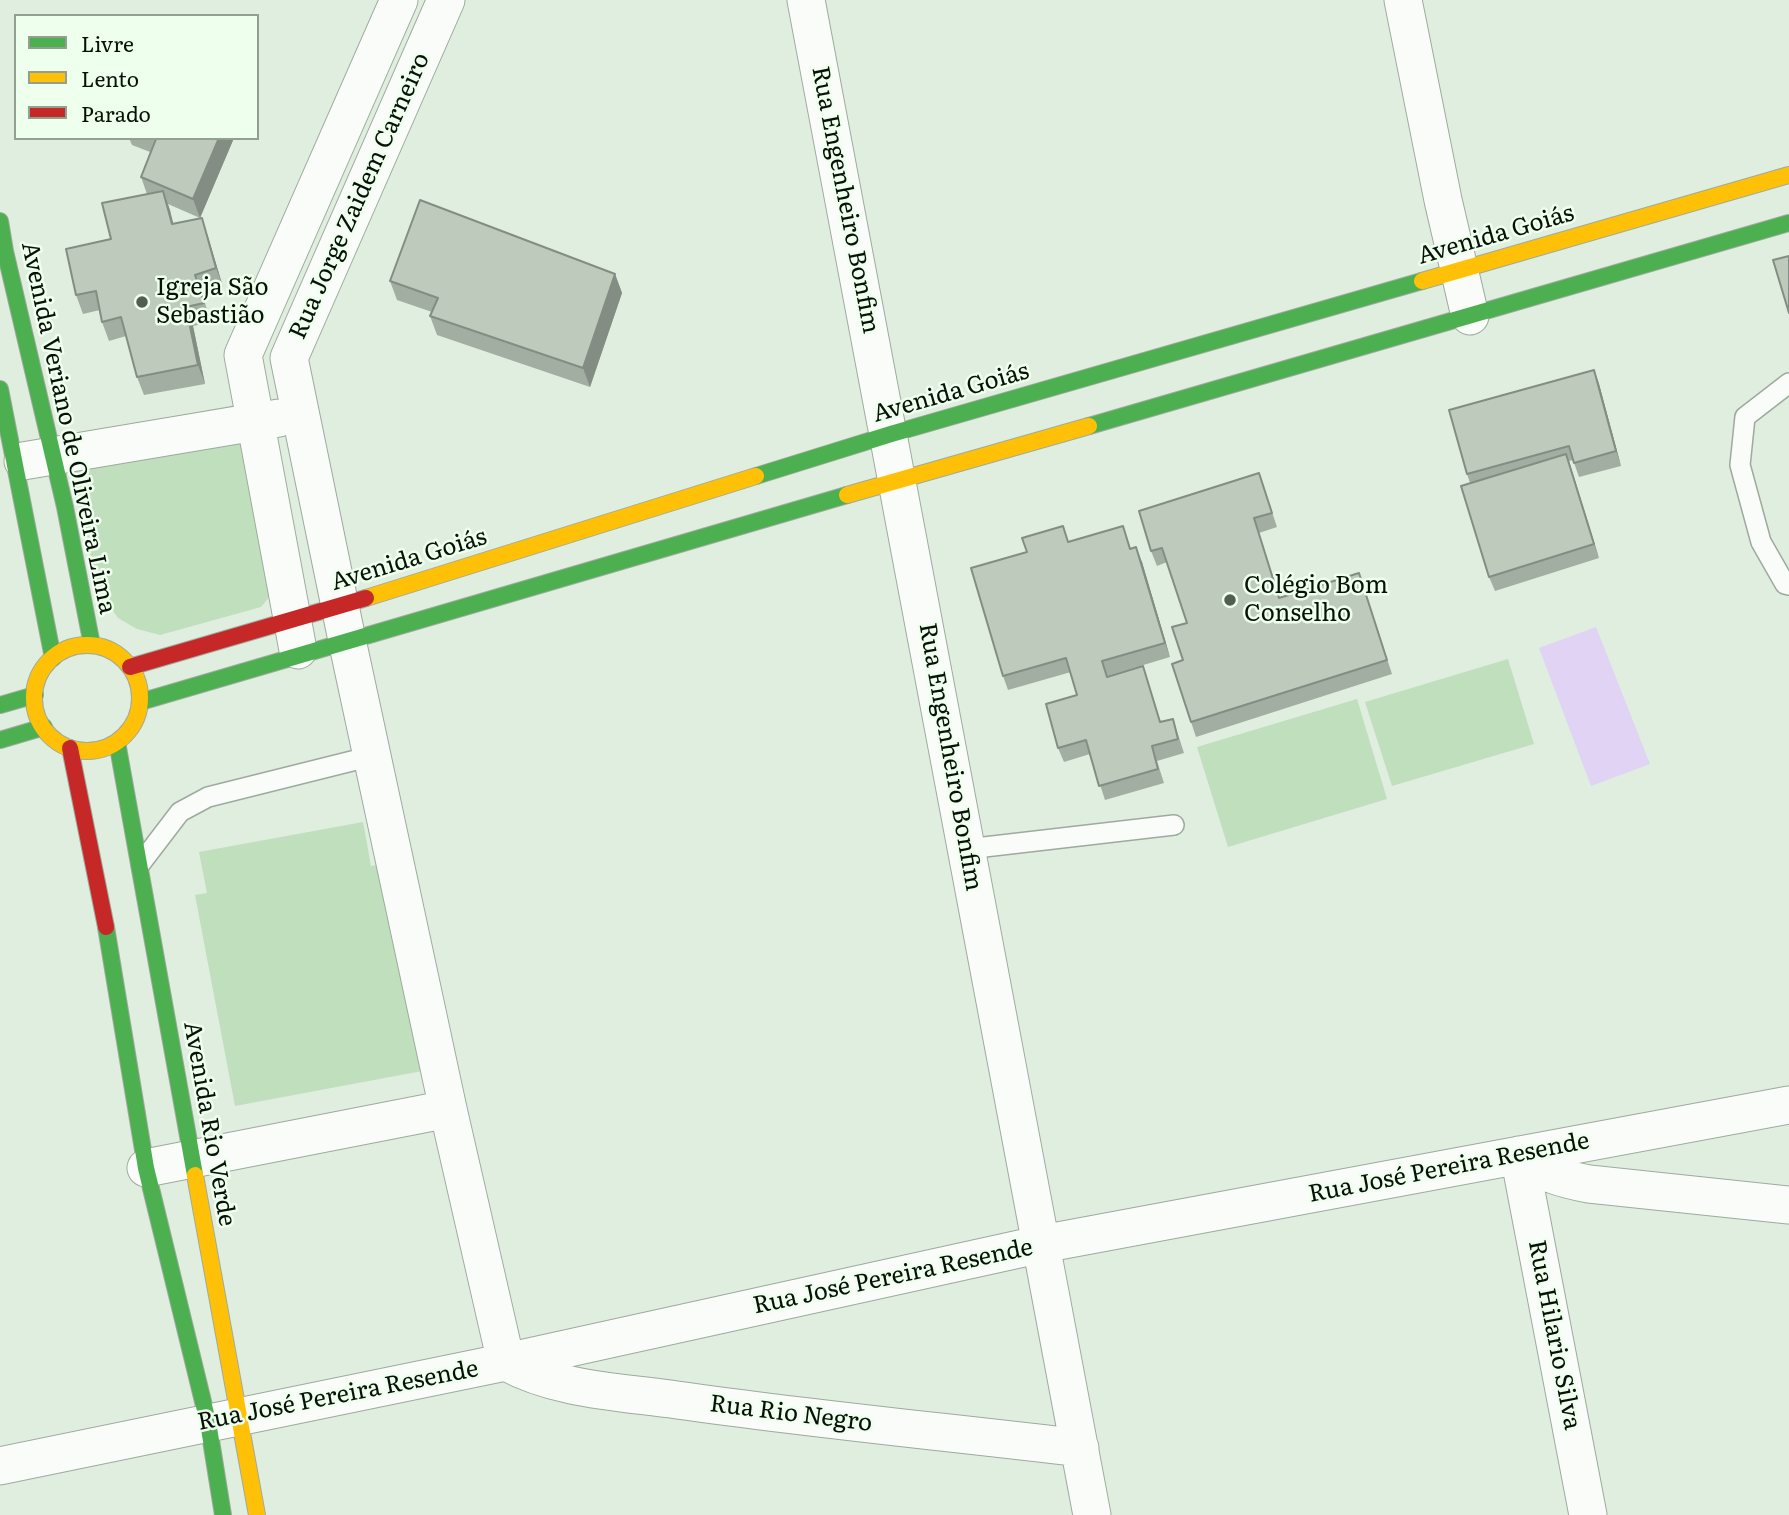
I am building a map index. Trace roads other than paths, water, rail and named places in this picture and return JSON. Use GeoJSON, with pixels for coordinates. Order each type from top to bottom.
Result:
{"type":"FeatureCollection","features":[{"type":"Feature","properties":{"kind":"main road","name":"Avenida Goiás"},"geometry":{"type":"LineString","coordinates":[[140,702],[295,637],[343,623],[891,434],[1789,175]]}},
{"type":"Feature","properties":{"kind":"main road","name":"Avenida Veriano de Oliveira Lima"},"geometry":{"type":"LineString","coordinates":[[0,221],[2,251],[54,456],[92,645]]}},
{"type":"Feature","properties":{"kind":"main road","name":"Avenida Goiás"},"geometry":{"type":"LineString","coordinates":[[130,667],[295,637],[900,479],[1789,223]]}},
{"type":"Feature","properties":{"kind":"main road"},"geometry":{"type":"LineString","coordinates":[[0,389],[53,658]]}},
{"type":"Feature","properties":{"kind":"main road"},"geometry":{"type":"LineString","coordinates":[[92,645],[119,656],[130,667],[138,683],[140,702],[137,717],[129,731],[117,742],[87,751],[70,748],[56,740],[44,727],[36,711],[35,695],[37,681],[53,658],[71,648],[92,645]]}},
{"type":"Feature","properties":{"kind":"main road"},"geometry":{"type":"LineString","coordinates":[[0,705],[35,695]]}},
{"type":"Feature","properties":{"kind":"main road"},"geometry":{"type":"LineString","coordinates":[[0,740],[44,727]]}},
{"type":"Feature","properties":{"kind":"main road","name":"Avenida Rio Verde"},"geometry":{"type":"LineString","coordinates":[[117,742],[193,1160],[223,1419],[223,1515]]}},
{"type":"Feature","properties":{"kind":"main road","name":"Avenida Rio Verde"},"geometry":{"type":"LineString","coordinates":[[70,748],[113,964],[146,1168],[223,1419],[257,1515]]}},
{"type":"Feature","properties":{"kind":"street","name":"Rua Jorge Zaidem Carneiro"},"geometry":{"type":"LineString","coordinates":[[295,637],[243,355],[399,0]]}},
{"type":"Feature","properties":{"kind":"street","name":"Rua Engenheiro Bonfim"},"geometry":{"type":"LineString","coordinates":[[806,0],[900,479],[1092,1515]]}},
{"type":"Feature","properties":{"kind":"street"},"geometry":{"type":"LineString","coordinates":[[1403,0],[1470,316]]}},
{"type":"Feature","properties":{"kind":"street","name":"Rua Jorge Zaidem Carneiro"},"geometry":{"type":"LineString","coordinates":[[439,3],[289,358],[448,1110],[506,1362]]}},
{"type":"Feature","properties":{"kind":"street"},"geometry":{"type":"LineString","coordinates":[[14,463],[301,413]]}},
{"type":"Feature","properties":{"kind":"street","name":"Rua José Pereira Resende"},"geometry":{"type":"LineString","coordinates":[[0,1466],[506,1362],[1042,1244],[1789,1105]]}},
{"type":"Feature","properties":{"kind":"street"},"geometry":{"type":"LineString","coordinates":[[146,1168],[448,1110]]}},
{"type":"Feature","properties":{"kind":"street"},"geometry":{"type":"LineString","coordinates":[[1519,1156],[1535,1168],[1558,1178],[1590,1184],[1789,1205]]}},
{"type":"Feature","properties":{"kind":"street","name":"Rua Hilario Silva"},"geometry":{"type":"LineString","coordinates":[[1519,1156],[1588,1515]]}},
{"type":"Feature","properties":{"kind":"street","name":"Rua Rio Negro"},"geometry":{"type":"LineString","coordinates":[[506,1362],[524,1372],[565,1384],[722,1406],[1080,1448]]}},
{"type":"Feature","properties":{"kind":"lane"},"geometry":{"type":"LineString","coordinates":[[1789,383],[1745,417],[1740,465],[1761,542],[1785,584],[1789,585]]}},
{"type":"Feature","properties":{"kind":"lane"},"geometry":{"type":"LineString","coordinates":[[139,864],[180,812],[208,797],[372,756]]}},
{"type":"Feature","properties":{"kind":"lane"},"geometry":{"type":"LineString","coordinates":[[967,849],[1174,825]]}},
{"type":"Feature","properties":{"kind":"place","name":"Igreja São Sebastião"},"geometry":{"type":"Point","coordinates":[142,302]}},
{"type":"Feature","properties":{"kind":"place","name":"Colégio Bom Conselho"},"geometry":{"type":"Point","coordinates":[1230,600]}}]}
